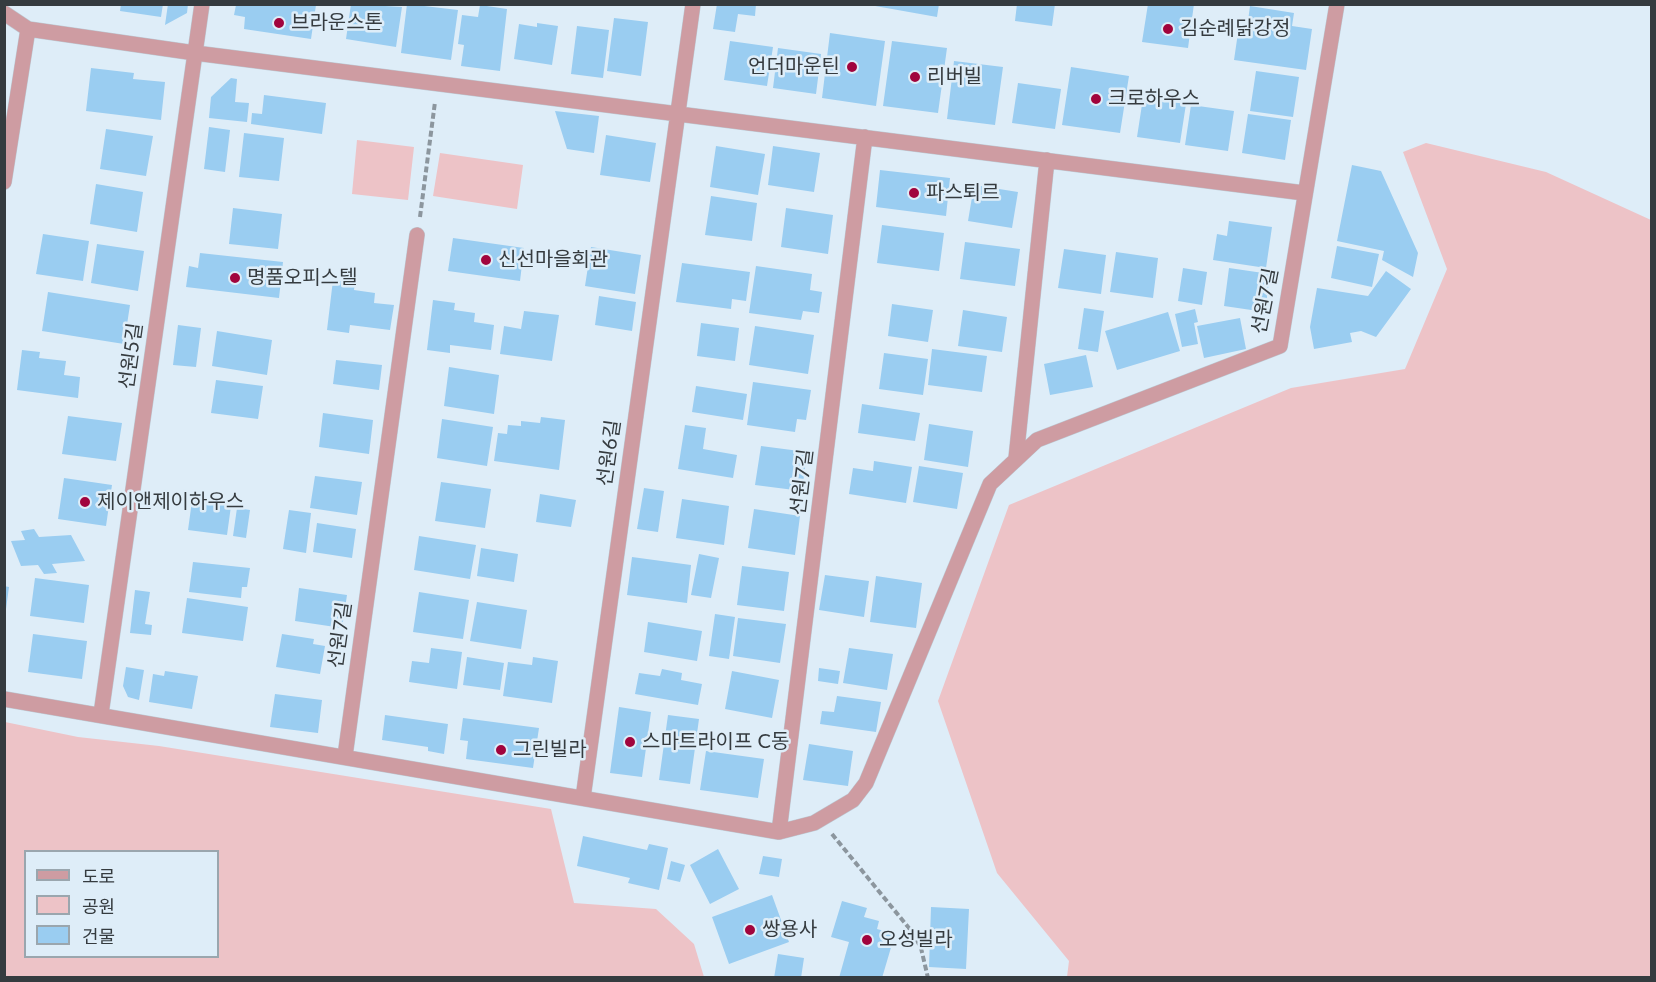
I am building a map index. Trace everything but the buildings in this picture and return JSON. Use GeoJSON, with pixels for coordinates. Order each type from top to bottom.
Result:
{"type":"FeatureCollection","features":[{"type":"Feature","properties":{"kind":"street","name":"선원5길"},"geometry":{"type":"LineString","coordinates":[[100,714],[202,4]]}},
{"type":"Feature","properties":{"kind":"street","name":"선원6길"},"geometry":{"type":"LineString","coordinates":[[583,798],[693,4]]}},
{"type":"Feature","properties":{"kind":"street","name":"선원7길"},"geometry":{"type":"LineString","coordinates":[[4,699],[779,832],[806,826],[820,819],[853,800],[866,783],[990,484],[1037,440],[1280,346],[1337,4]]}},
{"type":"Feature","properties":{"kind":"street"},"geometry":{"type":"LineString","coordinates":[[4,13],[28,29],[195,53],[1304,193]]}},
{"type":"Feature","properties":{"kind":"street"},"geometry":{"type":"LineString","coordinates":[[4,182],[28,29]]}},
{"type":"Feature","properties":{"kind":"street","name":"선원7길"},"geometry":{"type":"LineString","coordinates":[[779,832],[866,137]]}},
{"type":"Feature","properties":{"kind":"street"},"geometry":{"type":"LineString","coordinates":[[1016,458],[1047,160]]}},
{"type":"Feature","properties":{"kind":"street","name":"선원7길"},"geometry":{"type":"LineString","coordinates":[[345,756],[417,235]]}},
{"type":"Feature","properties":{"kind":"path"},"geometry":{"type":"LineString","coordinates":[[423,196],[434,114]]}},
{"type":"Feature","properties":{"kind":"path"},"geometry":{"type":"LineString","coordinates":[[820,819],[913,933],[921,948],[928,978]]}},
{"type":"Feature","properties":{"kind":"green space"},"geometry":{"type":"Polygon","coordinates":[[[357,140],[414,147],[408,200],[352,194],[357,140]]]}},
{"type":"Feature","properties":{"kind":"green space"},"geometry":{"type":"Polygon","coordinates":[[[1426,143],[1546,172],[1651,220],[1651,977],[1067,977],[1069,961],[997,873],[938,701],[1009,505],[1291,388],[1405,369],[1447,269],[1403,152],[1426,143]]]}},
{"type":"Feature","properties":{"kind":"green space"},"geometry":{"type":"Polygon","coordinates":[[[440,153],[523,165],[517,209],[433,196],[440,153]]]}},
{"type":"Feature","properties":{"kind":"green space"},"geometry":{"type":"Polygon","coordinates":[[[5,722],[78,737],[159,746],[551,809],[574,903],[656,909],[694,944],[704,977],[5,977],[5,722]]]}},
{"type":"Feature","properties":{"kind":"place","name":"브라운스톤"},"geometry":{"type":"Point","coordinates":[279,23]}},
{"type":"Feature","properties":{"kind":"place","name":"김순례닭강정"},"geometry":{"type":"Point","coordinates":[1168,29]}},
{"type":"Feature","properties":{"kind":"place","name":"언더마운틴"},"geometry":{"type":"Point","coordinates":[852,67]}},
{"type":"Feature","properties":{"kind":"place","name":"리버빌"},"geometry":{"type":"Point","coordinates":[915,77]}},
{"type":"Feature","properties":{"kind":"place","name":"크로하우스"},"geometry":{"type":"Point","coordinates":[1096,99]}},
{"type":"Feature","properties":{"kind":"place","name":"파스퇴르"},"geometry":{"type":"Point","coordinates":[914,193]}},
{"type":"Feature","properties":{"kind":"place","name":"신선마을회관"},"geometry":{"type":"Point","coordinates":[486,260]}},
{"type":"Feature","properties":{"kind":"place","name":"명품오피스텔"},"geometry":{"type":"Point","coordinates":[235,278]}},
{"type":"Feature","properties":{"kind":"place","name":"제이앤제이하우스"},"geometry":{"type":"Point","coordinates":[85,502]}},
{"type":"Feature","properties":{"kind":"place","name":"스마트라이프 C동"},"geometry":{"type":"Point","coordinates":[630,742]}},
{"type":"Feature","properties":{"kind":"place","name":"그린빌라"},"geometry":{"type":"Point","coordinates":[501,750]}},
{"type":"Feature","properties":{"kind":"place","name":"쌍용사"},"geometry":{"type":"Point","coordinates":[750,930]}},
{"type":"Feature","properties":{"kind":"place","name":"오성빌라"},"geometry":{"type":"Point","coordinates":[867,940]}}]}
